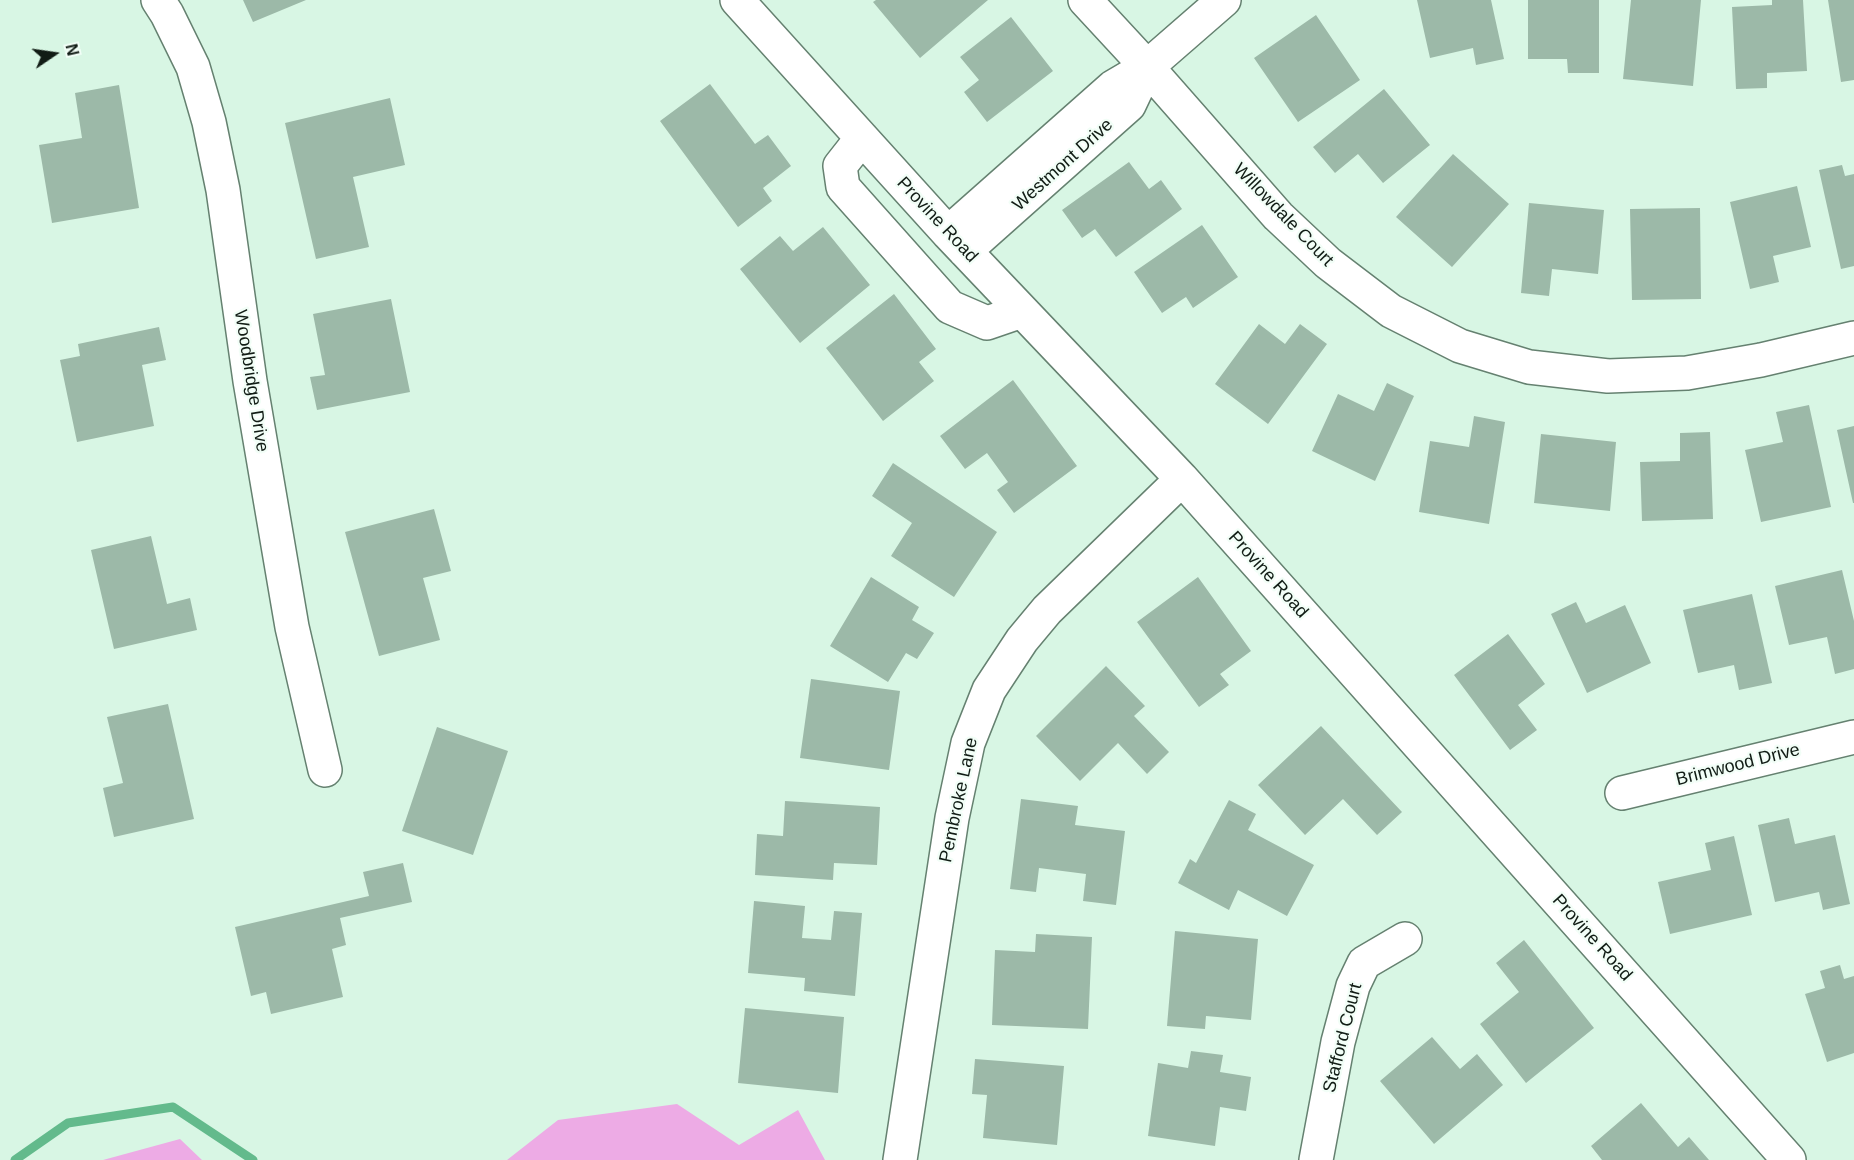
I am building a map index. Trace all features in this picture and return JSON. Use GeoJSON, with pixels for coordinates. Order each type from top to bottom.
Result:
{"type":"FeatureCollection","features":[{"type":"Feature","properties":{"kind":"street","name":"Woodbridge Drive"},"geometry":{"type":"LineString","coordinates":[[158,0],[193,67],[209,122],[223,190],[249,381],[291,627],[325,770]]}},
{"type":"Feature","properties":{"kind":"street","name":"Provine Road"},"geometry":{"type":"LineString","coordinates":[[737,0],[956,242],[1182,479],[1789,1160]]}},
{"type":"Feature","properties":{"kind":"street","name":"Willowdale Court"},"geometry":{"type":"LineString","coordinates":[[1085,0],[1148,67],[1278,216],[1328,263],[1391,311],[1460,346],[1529,367],[1608,376],[1688,373],[1854,338]]}},
{"type":"Feature","properties":{"kind":"street","name":"Westmont Drive"},"geometry":{"type":"LineString","coordinates":[[956,242],[1113,87],[1148,67],[1224,0]]}},
{"type":"Feature","properties":{"kind":"street"},"geometry":{"type":"LineString","coordinates":[[862,138],[840,166],[843,187],[950,307],[987,323],[1022,311]]}},
{"type":"Feature","properties":{"kind":"street","name":"Pembroke Lane"},"geometry":{"type":"LineString","coordinates":[[900,1160],[952,818],[968,743],[989,690],[1022,640],[1047,610],[1182,479]]}},
{"type":"Feature","properties":{"kind":"street","name":"Brimwood Drive"},"geometry":{"type":"LineString","coordinates":[[1622,793],[1854,737]]}},
{"type":"Feature","properties":{"kind":"street","name":"Stafford Court"},"geometry":{"type":"LineString","coordinates":[[1316,1160],[1338,1042],[1353,986],[1364,963],[1405,939]]}},
{"type":"Feature","properties":{"kind":"shaded area"},"geometry":{"type":"Polygon","coordinates":[[[677,1104],[739,1145],[798,1110],[825,1160],[507,1160],[558,1120],[677,1104]]]}},
{"type":"Feature","properties":{"kind":"shaded area"},"geometry":{"type":"Polygon","coordinates":[[[180,1139],[202,1160],[103,1160],[180,1139]]]}},
{"type":"Feature","properties":{"kind":"building"},"geometry":{"type":"Polygon","coordinates":[[[243,0],[306,0],[253,22],[243,0]]]}},
{"type":"Feature","properties":{"kind":"building"},"geometry":{"type":"Polygon","coordinates":[[[876,0],[988,0],[920,58],[873,2],[876,0]]]}},
{"type":"Feature","properties":{"kind":"building"},"geometry":{"type":"Polygon","coordinates":[[[1417,0],[1491,0],[1504,59],[1476,65],[1473,48],[1430,58],[1417,0]]]}},
{"type":"Feature","properties":{"kind":"building"},"geometry":{"type":"Polygon","coordinates":[[[1528,0],[1599,0],[1599,73],[1568,73],[1567,59],[1528,59],[1528,0]]]}},
{"type":"Feature","properties":{"kind":"building"},"geometry":{"type":"Polygon","coordinates":[[[1631,0],[1701,0],[1693,86],[1623,79],[1631,0]]]}},
{"type":"Feature","properties":{"kind":"building"},"geometry":{"type":"Polygon","coordinates":[[[1772,0],[1803,0],[1807,71],[1767,73],[1767,88],[1736,89],[1732,7],[1772,5],[1772,0]]]}},
{"type":"Feature","properties":{"kind":"building"},"geometry":{"type":"Polygon","coordinates":[[[1828,0],[1854,0],[1854,80],[1841,82],[1828,0]]]}},
{"type":"Feature","properties":{"kind":"building"},"geometry":{"type":"Polygon","coordinates":[[[1316,15],[1360,80],[1298,122],[1254,58],[1316,15]]]}},
{"type":"Feature","properties":{"kind":"building"},"geometry":{"type":"Polygon","coordinates":[[[1011,17],[1053,71],[987,122],[964,92],[979,80],[960,57],[1011,17]]]}},
{"type":"Feature","properties":{"kind":"building"},"geometry":{"type":"Polygon","coordinates":[[[710,84],[755,144],[768,135],[791,166],[763,188],[772,201],[738,227],[660,121],[710,84]]]}},
{"type":"Feature","properties":{"kind":"building"},"geometry":{"type":"Polygon","coordinates":[[[119,85],[139,208],[52,223],[39,145],[82,138],[75,93],[119,85]]]}},
{"type":"Feature","properties":{"kind":"building"},"geometry":{"type":"Polygon","coordinates":[[[1384,89],[1430,145],[1383,183],[1358,154],[1335,173],[1313,147],[1384,89]]]}},
{"type":"Feature","properties":{"kind":"building"},"geometry":{"type":"Polygon","coordinates":[[[390,98],[405,165],[353,177],[369,247],[316,259],[285,123],[390,98]]]}},
{"type":"Feature","properties":{"kind":"building"},"geometry":{"type":"Polygon","coordinates":[[[1453,154],[1509,204],[1452,267],[1396,217],[1453,154]]]}},
{"type":"Feature","properties":{"kind":"building"},"geometry":{"type":"Polygon","coordinates":[[[1129,162],[1149,189],[1161,180],[1182,209],[1116,257],[1095,229],[1082,238],[1062,210],[1129,162]]]}},
{"type":"Feature","properties":{"kind":"building"},"geometry":{"type":"Polygon","coordinates":[[[1842,165],[1845,176],[1854,174],[1854,266],[1841,269],[1819,170],[1842,165]]]}},
{"type":"Feature","properties":{"kind":"building"},"geometry":{"type":"Polygon","coordinates":[[[1797,186],[1811,247],[1773,256],[1779,282],[1750,289],[1730,202],[1797,186]]]}},
{"type":"Feature","properties":{"kind":"building"},"geometry":{"type":"Polygon","coordinates":[[[1529,203],[1604,210],[1598,274],[1552,269],[1549,296],[1521,293],[1529,203]]]}},
{"type":"Feature","properties":{"kind":"building"},"geometry":{"type":"Polygon","coordinates":[[[1700,208],[1701,299],[1632,300],[1630,209],[1700,208]]]}},
{"type":"Feature","properties":{"kind":"building"},"geometry":{"type":"Polygon","coordinates":[[[1202,225],[1238,277],[1193,308],[1186,297],[1162,313],[1134,272],[1202,225]]]}},
{"type":"Feature","properties":{"kind":"building"},"geometry":{"type":"Polygon","coordinates":[[[823,227],[870,285],[800,343],[740,269],[780,236],[793,251],[823,227]]]}},
{"type":"Feature","properties":{"kind":"building"},"geometry":{"type":"Polygon","coordinates":[[[894,294],[936,349],[919,362],[934,381],[883,421],[826,348],[894,294]]]}},
{"type":"Feature","properties":{"kind":"building"},"geometry":{"type":"Polygon","coordinates":[[[391,299],[410,392],[317,410],[310,377],[325,375],[313,314],[391,299]]]}},
{"type":"Feature","properties":{"kind":"building"},"geometry":{"type":"Polygon","coordinates":[[[1259,324],[1285,344],[1300,324],[1327,344],[1268,424],[1215,384],[1259,324]]]}},
{"type":"Feature","properties":{"kind":"building"},"geometry":{"type":"Polygon","coordinates":[[[159,327],[166,360],[142,365],[154,426],[77,442],[60,360],[80,356],[78,344],[159,327]]]}},
{"type":"Feature","properties":{"kind":"building"},"geometry":{"type":"Polygon","coordinates":[[[1013,380],[1077,466],[1014,513],[997,490],[1008,482],[987,453],[965,469],[940,436],[1013,380]]]}},
{"type":"Feature","properties":{"kind":"building"},"geometry":{"type":"Polygon","coordinates":[[[1387,383],[1414,396],[1375,481],[1312,451],[1338,394],[1374,411],[1387,383]]]}},
{"type":"Feature","properties":{"kind":"building"},"geometry":{"type":"Polygon","coordinates":[[[1809,405],[1831,507],[1761,522],[1745,450],[1783,442],[1776,412],[1809,405]]]}},
{"type":"Feature","properties":{"kind":"building"},"geometry":{"type":"Polygon","coordinates":[[[1474,416],[1505,422],[1489,524],[1419,512],[1430,441],[1469,447],[1474,416]]]}},
{"type":"Feature","properties":{"kind":"building"},"geometry":{"type":"Polygon","coordinates":[[[1854,426],[1854,503],[1853,503],[1837,430],[1854,426]]]}},
{"type":"Feature","properties":{"kind":"building"},"geometry":{"type":"Polygon","coordinates":[[[1710,432],[1713,519],[1642,521],[1640,462],[1680,461],[1680,433],[1710,432]]]}},
{"type":"Feature","properties":{"kind":"building"},"geometry":{"type":"Polygon","coordinates":[[[1541,434],[1616,442],[1610,511],[1534,503],[1541,434]]]}},
{"type":"Feature","properties":{"kind":"building"},"geometry":{"type":"Polygon","coordinates":[[[893,463],[997,532],[954,597],[891,556],[912,523],[872,496],[893,463]]]}},
{"type":"Feature","properties":{"kind":"building"},"geometry":{"type":"Polygon","coordinates":[[[434,509],[451,571],[423,578],[440,640],[379,656],[345,532],[434,509]]]}},
{"type":"Feature","properties":{"kind":"building"},"geometry":{"type":"Polygon","coordinates":[[[151,536],[167,604],[190,598],[197,630],[114,649],[91,550],[151,536]]]}},
{"type":"Feature","properties":{"kind":"building"},"geometry":{"type":"Polygon","coordinates":[[[1842,570],[1854,621],[1854,669],[1835,674],[1827,637],[1789,645],[1775,586],[1842,570]]]}},
{"type":"Feature","properties":{"kind":"building"},"geometry":{"type":"Polygon","coordinates":[[[871,577],[919,607],[912,620],[934,633],[917,659],[906,653],[888,682],[830,646],[871,577]]]}},
{"type":"Feature","properties":{"kind":"building"},"geometry":{"type":"Polygon","coordinates":[[[1198,577],[1251,651],[1220,674],[1229,685],[1199,707],[1137,622],[1198,577]]]}},
{"type":"Feature","properties":{"kind":"building"},"geometry":{"type":"Polygon","coordinates":[[[1752,594],[1772,683],[1739,690],[1734,665],[1698,673],[1683,610],[1752,594]]]}},
{"type":"Feature","properties":{"kind":"building"},"geometry":{"type":"Polygon","coordinates":[[[1576,602],[1586,623],[1625,605],[1651,663],[1587,693],[1551,614],[1576,602]]]}},
{"type":"Feature","properties":{"kind":"building"},"geometry":{"type":"Polygon","coordinates":[[[1508,634],[1545,684],[1518,705],[1537,730],[1510,750],[1454,675],[1508,634]]]}},
{"type":"Feature","properties":{"kind":"building"},"geometry":{"type":"Polygon","coordinates":[[[1106,666],[1145,706],[1134,716],[1169,752],[1147,774],[1118,743],[1080,781],[1036,736],[1106,666]]]}},
{"type":"Feature","properties":{"kind":"building"},"geometry":{"type":"Polygon","coordinates":[[[811,679],[900,691],[889,770],[800,758],[811,679]]]}},
{"type":"Feature","properties":{"kind":"building"},"geometry":{"type":"Polygon","coordinates":[[[168,704],[194,819],[114,837],[103,788],[123,783],[107,717],[168,704]]]}},
{"type":"Feature","properties":{"kind":"building"},"geometry":{"type":"Polygon","coordinates":[[[1321,726],[1402,812],[1377,835],[1343,799],[1305,835],[1258,785],[1321,726]]]}},
{"type":"Feature","properties":{"kind":"building"},"geometry":{"type":"Polygon","coordinates":[[[437,727],[508,751],[473,855],[402,831],[437,727]]]}},
{"type":"Feature","properties":{"kind":"building"},"geometry":{"type":"Polygon","coordinates":[[[1021,799],[1078,806],[1075,825],[1125,831],[1116,905],[1083,901],[1086,874],[1039,868],[1036,892],[1010,889],[1021,799]]]}},
{"type":"Feature","properties":{"kind":"building"},"geometry":{"type":"Polygon","coordinates":[[[1229,800],[1256,814],[1248,830],[1314,865],[1287,916],[1238,890],[1229,910],[1178,883],[1190,859],[1196,863],[1229,800]]]}},
{"type":"Feature","properties":{"kind":"building"},"geometry":{"type":"Polygon","coordinates":[[[785,801],[880,807],[877,865],[834,863],[833,880],[755,875],[757,834],[783,836],[785,801]]]}},
{"type":"Feature","properties":{"kind":"building"},"geometry":{"type":"Polygon","coordinates":[[[1789,818],[1795,844],[1835,835],[1850,904],[1823,910],[1819,892],[1775,902],[1758,825],[1789,818]]]}},
{"type":"Feature","properties":{"kind":"building"},"geometry":{"type":"Polygon","coordinates":[[[1734,836],[1752,915],[1670,934],[1658,882],[1711,870],[1705,843],[1734,836]]]}},
{"type":"Feature","properties":{"kind":"building"},"geometry":{"type":"Polygon","coordinates":[[[403,863],[412,902],[340,918],[346,945],[332,949],[343,997],[271,1014],[266,992],[251,996],[235,927],[369,896],[363,872],[403,863]]]}},
{"type":"Feature","properties":{"kind":"building"},"geometry":{"type":"Polygon","coordinates":[[[754,901],[805,906],[802,938],[831,940],[834,911],[862,913],[855,996],[804,991],[805,978],[748,973],[754,901]]]}},
{"type":"Feature","properties":{"kind":"building"},"geometry":{"type":"Polygon","coordinates":[[[1175,931],[1258,939],[1251,1020],[1206,1016],[1205,1029],[1167,1026],[1175,931]]]}},
{"type":"Feature","properties":{"kind":"building"},"geometry":{"type":"Polygon","coordinates":[[[1036,934],[1092,937],[1088,1029],[992,1025],[995,950],[1035,952],[1036,934]]]}},
{"type":"Feature","properties":{"kind":"building"},"geometry":{"type":"Polygon","coordinates":[[[1524,940],[1594,1028],[1526,1083],[1480,1024],[1519,992],[1496,963],[1524,940]]]}},
{"type":"Feature","properties":{"kind":"building"},"geometry":{"type":"Polygon","coordinates":[[[1840,965],[1844,979],[1854,976],[1854,1053],[1827,1062],[1805,994],[1825,988],[1820,971],[1840,965]]]}},
{"type":"Feature","properties":{"kind":"building"},"geometry":{"type":"Polygon","coordinates":[[[745,1008],[844,1017],[838,1093],[738,1083],[745,1008]]]}},
{"type":"Feature","properties":{"kind":"building"},"geometry":{"type":"Polygon","coordinates":[[[1432,1037],[1460,1069],[1477,1054],[1503,1085],[1434,1144],[1380,1081],[1432,1037]]]}},
{"type":"Feature","properties":{"kind":"building"},"geometry":{"type":"Polygon","coordinates":[[[1191,1051],[1223,1055],[1220,1072],[1251,1077],[1246,1111],[1220,1107],[1215,1146],[1148,1136],[1158,1063],[1188,1068],[1191,1051]]]}},
{"type":"Feature","properties":{"kind":"building"},"geometry":{"type":"Polygon","coordinates":[[[975,1059],[1064,1066],[1057,1145],[983,1138],[987,1095],[972,1094],[975,1059]]]}},
{"type":"Feature","properties":{"kind":"building"},"geometry":{"type":"Polygon","coordinates":[[[1641,1103],[1678,1147],[1689,1137],[1709,1160],[1602,1160],[1591,1146],[1641,1103]]]}},
{"type":"Feature","properties":{"kind":"waterway"},"geometry":{"type":"LineString","coordinates":[[15,1160],[68,1123],[173,1107],[253,1160]]}}]}
